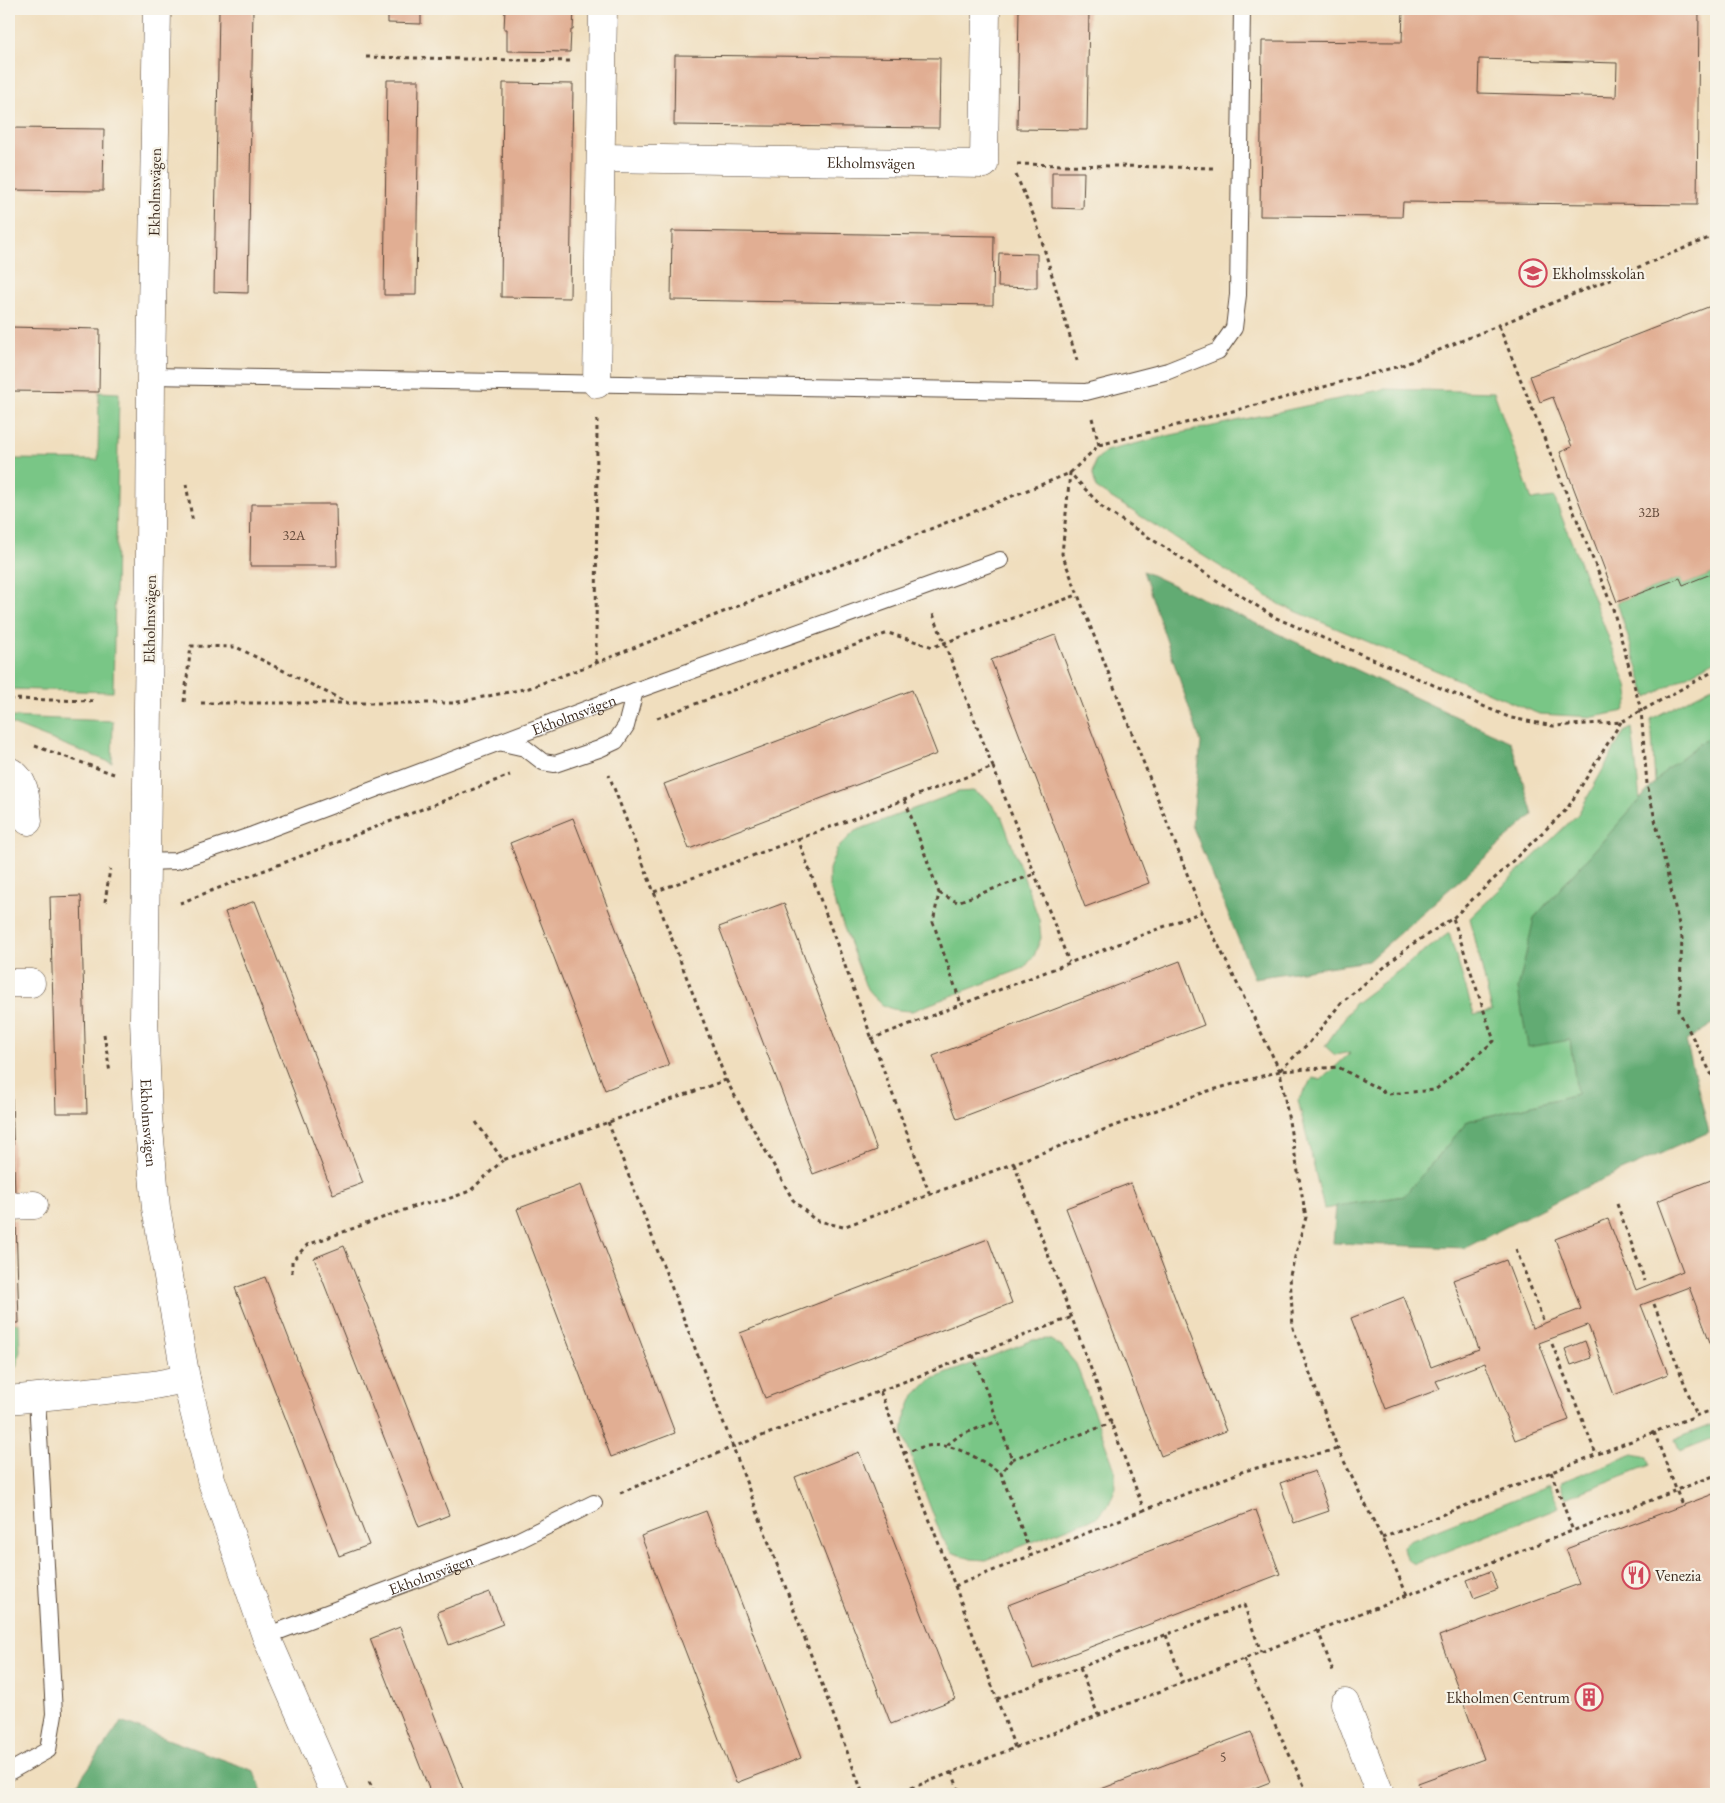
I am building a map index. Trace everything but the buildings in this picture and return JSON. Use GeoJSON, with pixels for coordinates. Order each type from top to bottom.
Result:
{"type":"FeatureCollection","features":[{"type":"Feature","properties":{"kind":"street","name":"Ekholmsvägen"},"geometry":{"type":"LineString","coordinates":[[157,9],[144,1019],[149,1126],[156,1208],[186,1379],[211,1480],[266,1636],[335,1794]]}},
{"type":"Feature","properties":{"kind":"street"},"geometry":{"type":"LineString","coordinates":[[597,384],[603,9]]}},
{"type":"Feature","properties":{"kind":"street"},"geometry":{"type":"LineString","coordinates":[[984,164],[986,9]]}},
{"type":"Feature","properties":{"kind":"street","name":"Ekholmsvägen"},"geometry":{"type":"LineString","coordinates":[[602,158],[984,164]]}},
{"type":"Feature","properties":{"kind":"street"},"geometry":{"type":"LineString","coordinates":[[9,771],[12,772],[24,788],[28,820]]}},
{"type":"Feature","properties":{"kind":"street"},"geometry":{"type":"LineString","coordinates":[[9,1400],[154,1385],[186,1379]]}},
{"type":"Feature","properties":{"kind":"street"},"geometry":{"type":"LineString","coordinates":[[1345,1703],[1380,1794]]}},
{"type":"Feature","properties":{"kind":"lane"},"geometry":{"type":"LineString","coordinates":[[151,376],[1086,392],[1168,371],[1218,351],[1234,328],[1238,295],[1242,9]]}},
{"type":"Feature","properties":{"kind":"lane","name":"Ekholmsvägen"},"geometry":{"type":"LineString","coordinates":[[145,862],[176,861],[236,841],[635,691],[1000,560]]}},
{"type":"Feature","properties":{"kind":"lane"},"geometry":{"type":"LineString","coordinates":[[499,742],[525,748],[543,762],[555,764],[599,749],[616,741],[626,726],[635,691]]}},
{"type":"Feature","properties":{"kind":"lane"},"geometry":{"type":"LineString","coordinates":[[9,1772],[48,1750],[54,1714],[37,1398]]}},
{"type":"Feature","properties":{"kind":"lane","name":"Ekholmsvägen"},"geometry":{"type":"LineString","coordinates":[[266,1636],[513,1543],[594,1504]]}},
{"type":"Feature","properties":{"kind":"path"},"geometry":{"type":"LineString","coordinates":[[366,57],[603,61]]}},
{"type":"Feature","properties":{"kind":"path"},"geometry":{"type":"LineString","coordinates":[[984,164],[1239,168]]}},
{"type":"Feature","properties":{"kind":"path"},"geometry":{"type":"LineString","coordinates":[[1012,164],[1036,221],[1086,392]]}},
{"type":"Feature","properties":{"kind":"path"},"geometry":{"type":"LineString","coordinates":[[201,703],[453,703],[529,688],[596,663],[1070,473],[1099,444],[1280,399],[1403,365],[1716,235]]}},
{"type":"Feature","properties":{"kind":"path"},"geometry":{"type":"LineString","coordinates":[[1499,326],[1613,610],[1641,710],[1647,784],[1682,938],[1679,1011],[1716,1083]]}},
{"type":"Feature","properties":{"kind":"path"},"geometry":{"type":"LineString","coordinates":[[596,663],[597,384]]}},
{"type":"Feature","properties":{"kind":"path"},"geometry":{"type":"LineString","coordinates":[[1070,473],[1062,554],[1202,912],[1280,1070],[1306,1217],[1290,1274],[1293,1328],[1338,1449],[1382,1538],[1407,1596]]}},
{"type":"Feature","properties":{"kind":"path"},"geometry":{"type":"LineString","coordinates":[[1070,473],[1104,510],[1276,618],[1511,718],[1553,726],[1621,722]]}},
{"type":"Feature","properties":{"kind":"path"},"geometry":{"type":"LineString","coordinates":[[922,588],[1069,962]]}},
{"type":"Feature","properties":{"kind":"path"},"geometry":{"type":"LineString","coordinates":[[944,643],[1077,595]]}},
{"type":"Feature","properties":{"kind":"path"},"geometry":{"type":"LineString","coordinates":[[183,709],[192,646],[236,647],[348,704]]}},
{"type":"Feature","properties":{"kind":"path"},"geometry":{"type":"LineString","coordinates":[[1280,1070],[1310,1042],[1341,1003],[1411,945],[1454,918],[1567,809],[1621,722],[1716,670]]}},
{"type":"Feature","properties":{"kind":"path"},"geometry":{"type":"LineString","coordinates":[[9,699],[96,701]]}},
{"type":"Feature","properties":{"kind":"path"},"geometry":{"type":"LineString","coordinates":[[26,742],[122,777]]}},
{"type":"Feature","properties":{"kind":"path"},"geometry":{"type":"LineString","coordinates":[[599,749],[726,1080],[793,1200],[815,1220],[844,1227],[1205,1092],[1280,1070],[1338,1066],[1388,1094],[1435,1090],[1494,1041],[1454,918]]}},
{"type":"Feature","properties":{"kind":"path"},"geometry":{"type":"LineString","coordinates":[[654,892],[993,767]]}},
{"type":"Feature","properties":{"kind":"path"},"geometry":{"type":"LineString","coordinates":[[905,800],[939,893],[933,922],[961,1004]]}},
{"type":"Feature","properties":{"kind":"path"},"geometry":{"type":"LineString","coordinates":[[798,839],[930,1195]]}},
{"type":"Feature","properties":{"kind":"path"},"geometry":{"type":"LineString","coordinates":[[105,902],[110,864]]}},
{"type":"Feature","properties":{"kind":"path"},"geometry":{"type":"LineString","coordinates":[[939,893],[957,902],[1034,874]]}},
{"type":"Feature","properties":{"kind":"path"},"geometry":{"type":"LineString","coordinates":[[871,1039],[1202,912]]}},
{"type":"Feature","properties":{"kind":"path"},"geometry":{"type":"LineString","coordinates":[[292,1273],[292,1261],[307,1245],[421,1204],[445,1200],[470,1191],[503,1160],[726,1080]]}},
{"type":"Feature","properties":{"kind":"path"},"geometry":{"type":"LineString","coordinates":[[476,1122],[503,1160]]}},
{"type":"Feature","properties":{"kind":"path"},"geometry":{"type":"LineString","coordinates":[[608,1122],[733,1447],[863,1794]]}},
{"type":"Feature","properties":{"kind":"path"},"geometry":{"type":"LineString","coordinates":[[1014,1164],[1144,1510]]}},
{"type":"Feature","properties":{"kind":"path"},"geometry":{"type":"LineString","coordinates":[[1617,1204],[1645,1281]]}},
{"type":"Feature","properties":{"kind":"path"},"geometry":{"type":"LineString","coordinates":[[1516,1249],[1543,1320]]}},
{"type":"Feature","properties":{"kind":"path"},"geometry":{"type":"LineString","coordinates":[[1654,1304],[1697,1416]]}},
{"type":"Feature","properties":{"kind":"path"},"geometry":{"type":"LineString","coordinates":[[594,1504],[733,1447],[1072,1317]]}},
{"type":"Feature","properties":{"kind":"path"},"geometry":{"type":"LineString","coordinates":[[1552,1344],[1596,1454]]}},
{"type":"Feature","properties":{"kind":"path"},"geometry":{"type":"LineString","coordinates":[[973,1355],[1012,1459]]}},
{"type":"Feature","properties":{"kind":"path"},"geometry":{"type":"LineString","coordinates":[[880,1391],[1015,1748]]}},
{"type":"Feature","properties":{"kind":"path"},"geometry":{"type":"LineString","coordinates":[[1382,1538],[1716,1408]]}},
{"type":"Feature","properties":{"kind":"path"},"geometry":{"type":"LineString","coordinates":[[947,1445],[960,1435],[998,1421]]}},
{"type":"Feature","properties":{"kind":"path"},"geometry":{"type":"LineString","coordinates":[[1001,1473],[1012,1459],[1112,1423]]}},
{"type":"Feature","properties":{"kind":"path"},"geometry":{"type":"LineString","coordinates":[[1654,1432],[1682,1506]]}},
{"type":"Feature","properties":{"kind":"path"},"geometry":{"type":"LineString","coordinates":[[904,1453],[926,1446],[947,1445],[976,1457],[1001,1473],[1032,1555]]}},
{"type":"Feature","properties":{"kind":"path"},"geometry":{"type":"LineString","coordinates":[[955,1586],[1244,1471],[1338,1449]]}},
{"type":"Feature","properties":{"kind":"path"},"geometry":{"type":"LineString","coordinates":[[1551,1472],[1573,1531]]}},
{"type":"Feature","properties":{"kind":"path"},"geometry":{"type":"LineString","coordinates":[[896,1794],[1716,1476]]}},
{"type":"Feature","properties":{"kind":"path"},"geometry":{"type":"LineString","coordinates":[[997,1699],[1244,1605],[1261,1652]]}},
{"type":"Feature","properties":{"kind":"path"},"geometry":{"type":"LineString","coordinates":[[1318,1630],[1345,1703]]}},
{"type":"Feature","properties":{"kind":"path"},"geometry":{"type":"LineString","coordinates":[[1166,1635],[1183,1683]]}},
{"type":"Feature","properties":{"kind":"path"},"geometry":{"type":"LineString","coordinates":[[1244,1659],[1308,1794]]}},
{"type":"Feature","properties":{"kind":"path"},"geometry":{"type":"LineString","coordinates":[[1080,1668],[1098,1715]]}},
{"type":"Feature","properties":{"kind":"path"},"geometry":{"type":"LineString","coordinates":[[952,1772],[960,1794]]}},
{"type":"Feature","properties":{"kind":"path"},"geometry":{"type":"LineString","coordinates":[[366,1778],[376,1794]]}},
{"type":"Feature","properties":{"kind":"green space"},"geometry":{"type":"Polygon","coordinates":[[[1384,389],[1494,392],[1532,500],[1554,497],[1627,685],[1629,699],[1624,711],[1594,717],[1539,714],[1281,605],[1096,488],[1093,474],[1095,461],[1106,451],[1384,389]]]}},
{"type":"Feature","properties":{"kind":"green space"},"geometry":{"type":"Polygon","coordinates":[[[99,392],[119,393],[113,692],[9,689],[9,459],[98,460],[99,392]]]}},
{"type":"Feature","properties":{"kind":"green space"},"geometry":{"type":"Polygon","coordinates":[[[1143,571],[1511,742],[1533,815],[1368,961],[1254,978],[1192,825],[1201,743],[1143,571]]]}},
{"type":"Feature","properties":{"kind":"green space"},"geometry":{"type":"Polygon","coordinates":[[[1716,572],[1716,660],[1647,698],[1617,602],[1680,578],[1683,585],[1716,572]]]}},
{"type":"Feature","properties":{"kind":"green space"},"geometry":{"type":"Polygon","coordinates":[[[1716,685],[1716,731],[1668,769],[1655,783],[1651,719],[1716,685]]]}},
{"type":"Feature","properties":{"kind":"green space"},"geometry":{"type":"Polygon","coordinates":[[[9,717],[113,721],[112,763],[9,723],[9,717]]]}},
{"type":"Feature","properties":{"kind":"green space"},"geometry":{"type":"Polygon","coordinates":[[[1632,728],[1640,800],[1534,918],[1570,1040],[1578,1094],[1468,1121],[1404,1196],[1324,1209],[1298,1100],[1313,1078],[1321,1080],[1351,1052],[1335,1055],[1325,1046],[1354,1004],[1449,933],[1474,1015],[1492,1011],[1470,918],[1578,814],[1624,732],[1632,728]]]}},
{"type":"Feature","properties":{"kind":"green space"},"geometry":{"type":"Polygon","coordinates":[[[1716,731],[1716,1022],[1686,1041],[1709,1132],[1568,1195],[1465,1248],[1333,1243],[1336,1206],[1404,1196],[1468,1121],[1577,1094],[1570,1040],[1528,1047],[1518,989],[1534,918],[1667,769],[1716,731]]]}},
{"type":"Feature","properties":{"kind":"green space"},"geometry":{"type":"Polygon","coordinates":[[[973,791],[986,798],[1001,815],[1039,919],[1041,938],[1034,956],[1024,968],[912,1011],[886,1007],[877,1001],[867,990],[829,887],[829,869],[837,849],[855,831],[958,792],[973,791]]]}},
{"type":"Feature","properties":{"kind":"green space"},"geometry":{"type":"Polygon","coordinates":[[[9,1323],[19,1323],[20,1351],[17,1366],[9,1373],[9,1323]]]}},
{"type":"Feature","properties":{"kind":"green space"},"geometry":{"type":"Polygon","coordinates":[[[1049,1339],[1062,1347],[1076,1364],[1114,1467],[1116,1487],[1109,1504],[1099,1516],[986,1560],[971,1559],[952,1552],[942,1538],[903,1435],[905,1417],[913,1397],[930,1380],[1033,1340],[1049,1339]]]}},
{"type":"Feature","properties":{"kind":"green space"},"geometry":{"type":"Polygon","coordinates":[[[1716,1423],[1716,1437],[1680,1451],[1675,1439],[1716,1423]]]}},
{"type":"Feature","properties":{"kind":"green space"},"geometry":{"type":"Polygon","coordinates":[[[1633,1454],[1648,1457],[1650,1465],[1566,1498],[1560,1483],[1633,1454]]]}},
{"type":"Feature","properties":{"kind":"green space"},"geometry":{"type":"Polygon","coordinates":[[[1550,1485],[1559,1507],[1415,1564],[1409,1561],[1405,1555],[1403,1546],[1410,1541],[1550,1485]]]}},
{"type":"Feature","properties":{"kind":"green space"},"geometry":{"type":"Polygon","coordinates":[[[121,1722],[254,1771],[263,1794],[75,1794],[73,1790],[121,1722]]]}},
{"type":"Feature","properties":{"kind":"place","name":"Ekholmsskolan"},"geometry":{"type":"Point","coordinates":[1533,273]}},
{"type":"Feature","properties":{"kind":"place","name":"Venezia"},"geometry":{"type":"Point","coordinates":[1636,1575]}},
{"type":"Feature","properties":{"kind":"place","name":"Ekholmen Centrum"},"geometry":{"type":"Point","coordinates":[1589,1697]}}]}
